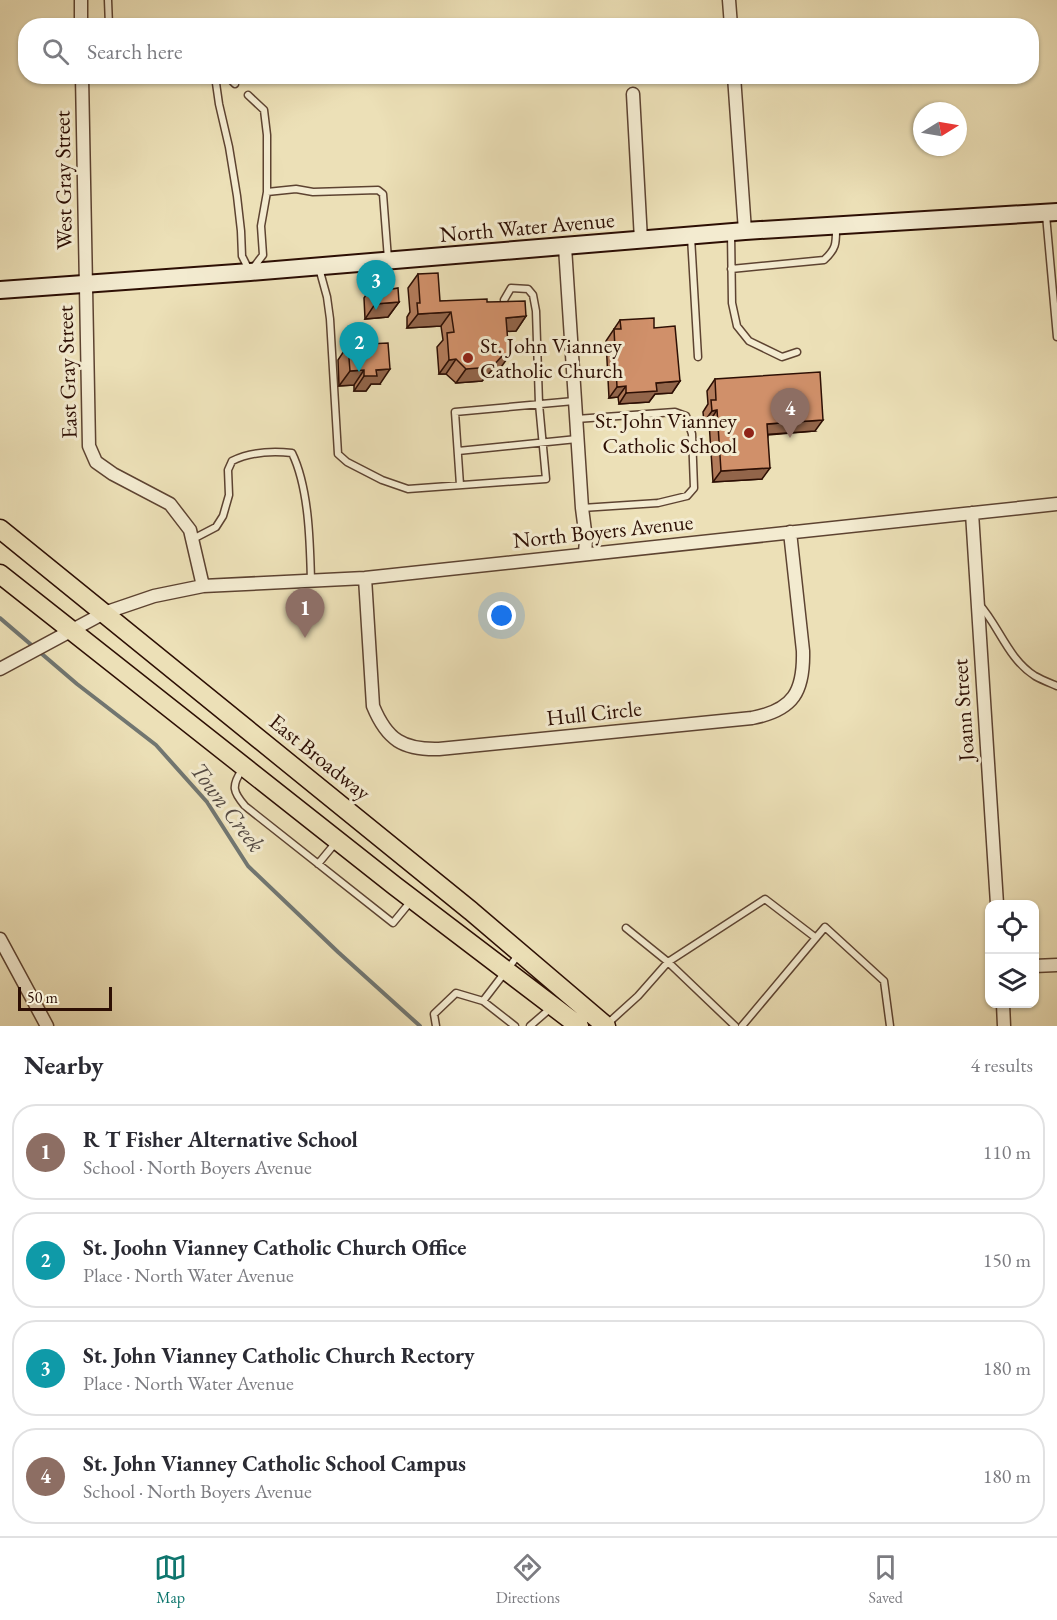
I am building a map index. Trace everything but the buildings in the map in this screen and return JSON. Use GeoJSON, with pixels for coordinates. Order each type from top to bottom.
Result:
{"type":"FeatureCollection","features":[{"type":"Feature","properties":{"kind":"main road","name":"North Water Avenue"},"geometry":{"type":"LineString","coordinates":[[0,290],[738,232],[1052,213]]}},
{"type":"Feature","properties":{"kind":"main road","name":"East Broadway"},"geometry":{"type":"LineString","coordinates":[[0,529],[606,1025]]}},
{"type":"Feature","properties":{"kind":"main road"},"geometry":{"type":"LineString","coordinates":[[0,574],[337,841],[579,1026]]}},
{"type":"Feature","properties":{"kind":"street"},"geometry":{"type":"LineString","coordinates":[[81,0],[81,18]]}},
{"type":"Feature","properties":{"kind":"street"},"geometry":{"type":"LineString","coordinates":[[729,0],[730,18]]}},
{"type":"Feature","properties":{"kind":"street","name":"West Gray Street"},"geometry":{"type":"LineString","coordinates":[[82,84],[86,284]]}},
{"type":"Feature","properties":{"kind":"street"},"geometry":{"type":"LineString","coordinates":[[734,84],[738,232]]}},
{"type":"Feature","properties":{"kind":"street"},"geometry":{"type":"LineString","coordinates":[[633,94],[641,240]]}},
{"type":"Feature","properties":{"kind":"street"},"geometry":{"type":"LineString","coordinates":[[565,247],[586,539],[585,554]]}},
{"type":"Feature","properties":{"kind":"street","name":"East Gray Street"},"geometry":{"type":"LineString","coordinates":[[86,284],[89,446],[96,462],[112,474],[170,504],[190,530],[203,586]]}},
{"type":"Feature","properties":{"kind":"street","name":"North Boyers Avenue"},"geometry":{"type":"LineString","coordinates":[[0,669],[104,613],[154,596],[203,586],[365,578],[1057,504]]}},
{"type":"Feature","properties":{"kind":"street","name":"Joann Street"},"geometry":{"type":"LineString","coordinates":[[972,513],[997,900]]}},
{"type":"Feature","properties":{"kind":"street","name":"Hull Circle"},"geometry":{"type":"LineString","coordinates":[[365,578],[373,706],[379,720],[389,733],[405,746],[422,750],[439,749],[752,718],[768,715],[781,708],[793,698],[800,684],[803,668],[802,651],[790,532]]}},
{"type":"Feature","properties":{"kind":"street"},"geometry":{"type":"LineString","coordinates":[[0,939],[47,1026]]}},
{"type":"Feature","properties":{"kind":"street"},"geometry":{"type":"LineString","coordinates":[[1039,966],[1057,965]]}},
{"type":"Feature","properties":{"kind":"street"},"geometry":{"type":"LineString","coordinates":[[1003,1008],[1004,1026]]}},
{"type":"Feature","properties":{"kind":"lane"},"geometry":{"type":"LineString","coordinates":[[108,0],[109,18]]}},
{"type":"Feature","properties":{"kind":"lane"},"geometry":{"type":"LineString","coordinates":[[216,84],[231,157],[242,256],[250,272],[263,255],[261,226],[267,192],[267,135],[264,110],[248,95]]}},
{"type":"Feature","properties":{"kind":"lane"},"geometry":{"type":"LineString","coordinates":[[267,192],[296,189],[314,192],[378,190],[383,195],[388,260]]}},
{"type":"Feature","properties":{"kind":"lane"},"geometry":{"type":"LineString","coordinates":[[1052,213],[1057,337]]}},
{"type":"Feature","properties":{"kind":"lane"},"geometry":{"type":"LineString","coordinates":[[731,269],[824,260],[832,253],[836,243],[836,226]]}},
{"type":"Feature","properties":{"kind":"lane"},"geometry":{"type":"LineString","coordinates":[[738,232],[731,269],[732,303],[737,326],[749,341],[782,357],[797,352]]}},
{"type":"Feature","properties":{"kind":"lane"},"geometry":{"type":"LineString","coordinates":[[691,236],[698,357]]}},
{"type":"Feature","properties":{"kind":"lane"},"geometry":{"type":"LineString","coordinates":[[319,266],[330,320],[338,454],[347,462],[382,480],[408,489],[546,478],[539,404],[536,311],[533,295],[528,289],[511,288],[504,300],[506,310]]}},
{"type":"Feature","properties":{"kind":"lane"},"geometry":{"type":"LineString","coordinates":[[460,485],[455,412],[575,401]]}},
{"type":"Feature","properties":{"kind":"lane"},"geometry":{"type":"LineString","coordinates":[[576,419],[675,412],[686,416],[692,434],[694,488],[687,496],[658,503],[582,508]]}},
{"type":"Feature","properties":{"kind":"lane"},"geometry":{"type":"LineString","coordinates":[[458,451],[578,438]]}},
{"type":"Feature","properties":{"kind":"lane"},"geometry":{"type":"LineString","coordinates":[[192,540],[216,527],[223,516],[229,495],[228,470],[232,461],[245,455],[292,453],[304,488],[312,581]]}},
{"type":"Feature","properties":{"kind":"lane"},"geometry":{"type":"LineString","coordinates":[[978,603],[990,616],[1007,647],[1022,665],[1035,676],[1057,686]]}},
{"type":"Feature","properties":{"kind":"lane"},"geometry":{"type":"LineString","coordinates":[[244,767],[234,781],[235,791],[245,806],[393,923],[413,899]]}},
{"type":"Feature","properties":{"kind":"lane"},"geometry":{"type":"LineString","coordinates":[[318,864],[337,841]]}},
{"type":"Feature","properties":{"kind":"lane"},"geometry":{"type":"LineString","coordinates":[[606,1025],[638,996],[669,962],[765,899],[816,938]]}},
{"type":"Feature","properties":{"kind":"lane"},"geometry":{"type":"LineString","coordinates":[[742,1026],[825,927],[884,981],[890,1026]]}},
{"type":"Feature","properties":{"kind":"lane"},"geometry":{"type":"LineString","coordinates":[[626,928],[669,962],[735,1026]]}},
{"type":"Feature","properties":{"kind":"lane"},"geometry":{"type":"LineString","coordinates":[[483,1001],[520,953]]}},
{"type":"Feature","properties":{"kind":"lane"},"geometry":{"type":"LineString","coordinates":[[436,1026],[434,1014],[456,993],[483,1001],[515,1026]]}},
{"type":"Feature","properties":{"kind":"lane"},"geometry":{"type":"LineString","coordinates":[[530,1026],[552,1006]]}},
{"type":"Feature","properties":{"kind":"waterway","name":"Town Creek"},"geometry":{"type":"LineString","coordinates":[[0,618],[77,684],[156,745],[207,802],[248,866],[420,1026]]}},
{"type":"Feature","properties":{"kind":"place","name":"St. John Vianney Catholic Church Rectory"},"geometry":{"type":"Point","coordinates":[376,310]}},
{"type":"Feature","properties":{"kind":"place","name":"St. John Vianney Catholic Church"},"geometry":{"type":"Point","coordinates":[468,358]}},
{"type":"Feature","properties":{"kind":"place","name":"St. Joohn Vianney Catholic Church Office"},"geometry":{"type":"Point","coordinates":[359,372]}},
{"type":"Feature","properties":{"kind":"place","name":"St. John Vianney Catholic School"},"geometry":{"type":"Point","coordinates":[749,433]}},
{"type":"Feature","properties":{"kind":"place","name":"St. John Vianney Catholic School Campus"},"geometry":{"type":"Point","coordinates":[790,438]}},
{"type":"Feature","properties":{"kind":"place","name":"R T Fisher Alternative School"},"geometry":{"type":"Point","coordinates":[305,638]}}]}
